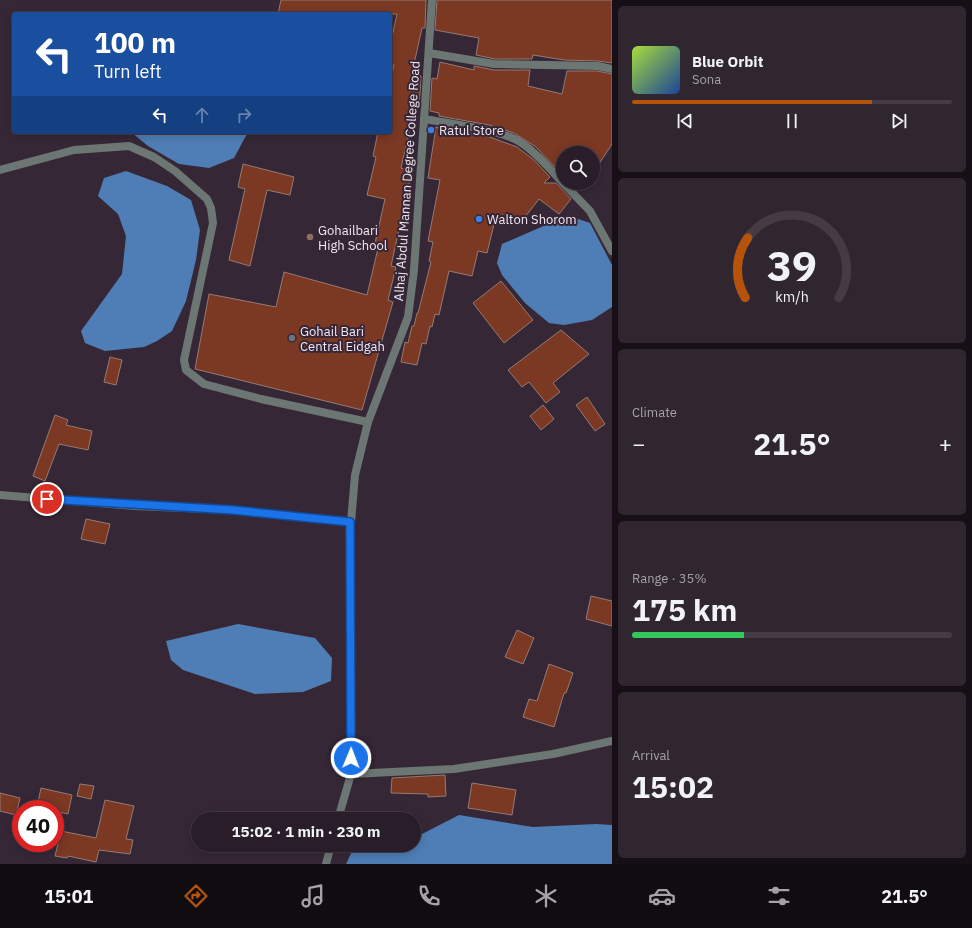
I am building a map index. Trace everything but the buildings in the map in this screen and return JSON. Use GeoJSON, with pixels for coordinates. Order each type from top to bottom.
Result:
{"type":"FeatureCollection","features":[{"type":"Feature","properties":{"kind":"street","name":"Alhaj Abdul Mannan Degree College Road"},"geometry":{"type":"LineString","coordinates":[[340,812],[351,774],[350,522],[355,475],[368,422],[408,317],[414,270],[432,0]]}},
{"type":"Feature","properties":{"kind":"street"},"geometry":{"type":"LineString","coordinates":[[429,53],[494,64],[598,66],[612,69]]}},
{"type":"Feature","properties":{"kind":"street"},"geometry":{"type":"LineString","coordinates":[[424,119],[492,132],[520,141],[556,176]]}},
{"type":"Feature","properties":{"kind":"street"},"geometry":{"type":"LineString","coordinates":[[0,170],[74,150],[129,146],[154,157],[175,171],[207,199],[211,208],[213,223],[184,360],[186,370],[204,384],[261,399],[368,422]]}},
{"type":"Feature","properties":{"kind":"street"},"geometry":{"type":"LineString","coordinates":[[570,190],[590,211],[612,251]]}},
{"type":"Feature","properties":{"kind":"street"},"geometry":{"type":"LineString","coordinates":[[0,495],[127,505],[233,510],[350,522]]}},
{"type":"Feature","properties":{"kind":"street"},"geometry":{"type":"LineString","coordinates":[[351,774],[454,769],[546,755],[612,741]]}},
{"type":"Feature","properties":{"kind":"street"},"geometry":{"type":"LineString","coordinates":[[326,864],[329,852]]}},
{"type":"Feature","properties":{"kind":"water"},"geometry":{"type":"Polygon","coordinates":[[[133,134],[247,134],[234,158],[209,168],[179,164],[148,146],[133,134]]]}},
{"type":"Feature","properties":{"kind":"water"},"geometry":{"type":"Polygon","coordinates":[[[126,171],[167,186],[191,200],[200,230],[196,260],[186,301],[172,331],[157,341],[144,347],[105,351],[85,343],[81,331],[122,274],[126,236],[118,214],[98,196],[104,178],[126,171]]]}},
{"type":"Feature","properties":{"kind":"water"},"geometry":{"type":"Polygon","coordinates":[[[572,217],[590,223],[612,265],[612,307],[592,320],[564,325],[549,323],[525,303],[502,275],[497,263],[502,244],[555,221],[572,217]]]}},
{"type":"Feature","properties":{"kind":"water"},"geometry":{"type":"Polygon","coordinates":[[[238,624],[315,638],[332,658],[331,681],[303,692],[255,694],[183,670],[171,660],[166,641],[238,624]]]}},
{"type":"Feature","properties":{"kind":"water"},"geometry":{"type":"Polygon","coordinates":[[[459,815],[533,827],[596,824],[612,825],[612,864],[346,864],[352,852],[421,852],[422,834],[459,815]]]}},
{"type":"Feature","properties":{"kind":"place","name":"Ratul Store"},"geometry":{"type":"Point","coordinates":[431,130]}},
{"type":"Feature","properties":{"kind":"place","name":"Walton Shorom"},"geometry":{"type":"Point","coordinates":[479,219]}},
{"type":"Feature","properties":{"kind":"place","name":"Gohailbari High School"},"geometry":{"type":"Point","coordinates":[310,237]}},
{"type":"Feature","properties":{"kind":"place","name":"Gohail Bari Central Eidgah"},"geometry":{"type":"Point","coordinates":[292,338]}},
{"type":"Feature","properties":{"kind":"route"},"geometry":{"type":"LineString","coordinates":[[47,499],[135,506],[233,510],[350,522],[351,758]]}}]}
